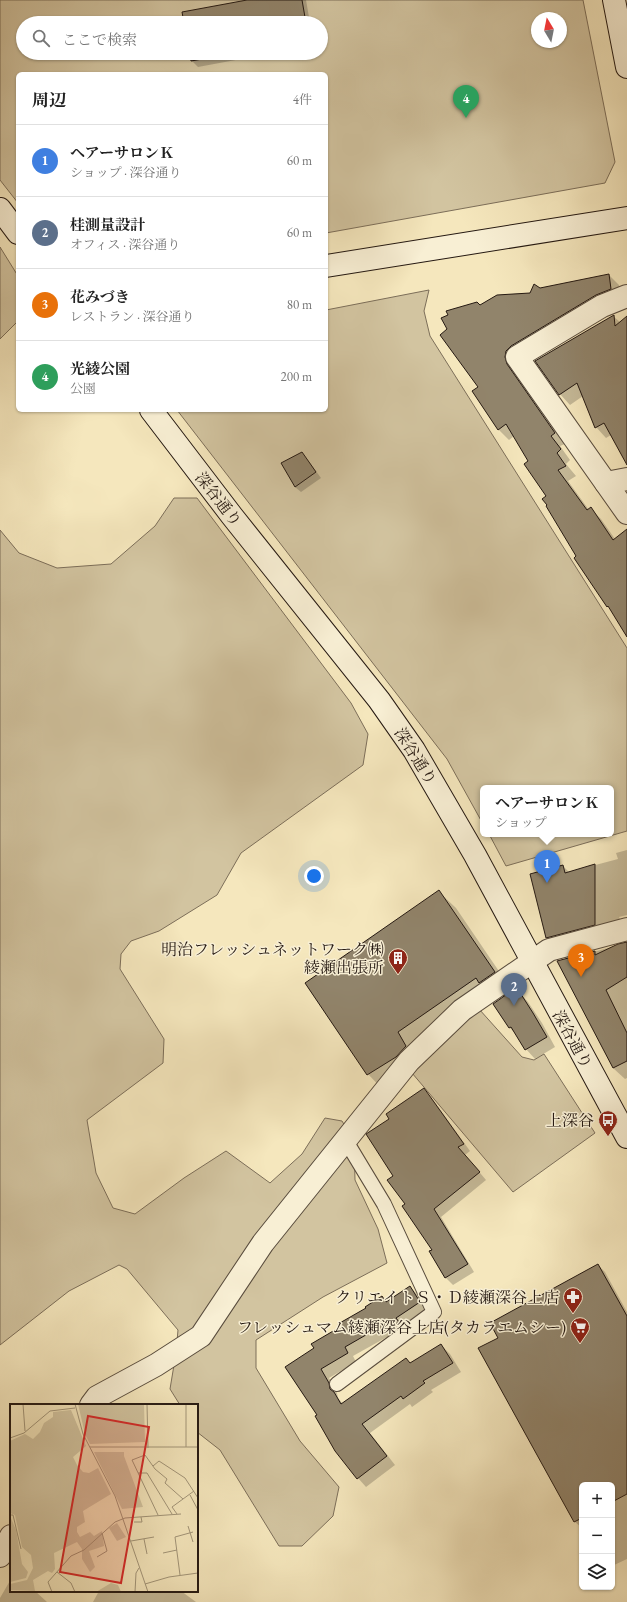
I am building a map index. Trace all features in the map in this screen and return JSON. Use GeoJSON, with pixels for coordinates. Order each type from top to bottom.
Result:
{"type":"FeatureCollection","features":[{"type":"Feature","properties":{"kind":"street"},"geometry":{"type":"LineString","coordinates":[[614,0],[627,67]]}},
{"type":"Feature","properties":{"kind":"street"},"geometry":{"type":"LineString","coordinates":[[0,209],[16,230]]}},
{"type":"Feature","properties":{"kind":"street"},"geometry":{"type":"LineString","coordinates":[[328,266],[627,218]]}},
{"type":"Feature","properties":{"kind":"street"},"geometry":{"type":"LineString","coordinates":[[627,296],[602,306],[517,357],[627,513]]}},
{"type":"Feature","properties":{"kind":"street","name":"深谷通り"},"geometry":{"type":"LineString","coordinates":[[153,412],[232,516],[380,700],[410,744],[475,855],[627,1137]]}},
{"type":"Feature","properties":{"kind":"street"},"geometry":{"type":"LineString","coordinates":[[606,483],[627,479]]}},
{"type":"Feature","properties":{"kind":"street"},"geometry":{"type":"LineString","coordinates":[[92,1404],[97,1397],[156,1365],[201,1336],[263,1244],[409,1061],[456,1015],[531,961],[549,950],[627,929]]}},
{"type":"Feature","properties":{"kind":"street"},"geometry":{"type":"LineString","coordinates":[[0,1556],[10,1538]]}},
{"type":"Feature","properties":{"kind":"lane"},"geometry":{"type":"LineString","coordinates":[[337,1384],[434,1312],[384,1204],[346,1141]]}},
{"type":"Feature","properties":{"kind":"shaded area"},"geometry":{"type":"Polygon","coordinates":[[[0,0],[583,0],[615,162],[605,183],[328,233],[328,72],[16,72],[16,200],[0,180],[0,0]]]}},
{"type":"Feature","properties":{"kind":"shaded area"},"geometry":{"type":"Polygon","coordinates":[[[0,247],[16,273],[16,323],[0,339],[0,247]]]}},
{"type":"Feature","properties":{"kind":"shaded area"},"geometry":{"type":"Polygon","coordinates":[[[429,290],[424,311],[430,336],[627,648],[627,831],[614,835],[614,785],[480,785],[480,819],[447,759],[179,412],[328,412],[328,310],[429,290]]]}},
{"type":"Feature","properties":{"kind":"shaded area"},"geometry":{"type":"Polygon","coordinates":[[[174,498],[197,498],[351,703],[368,734],[363,765],[241,853],[217,895],[159,931],[131,941],[121,954],[120,969],[164,1039],[163,1063],[87,1120],[96,1173],[113,1208],[135,1214],[184,1178],[226,1151],[270,1183],[302,1154],[325,1118],[342,1121],[354,1141],[355,1180],[378,1229],[387,1263],[323,1297],[256,1340],[256,1368],[300,1441],[339,1487],[333,1516],[302,1546],[279,1546],[220,1450],[198,1433],[198,1404],[179,1404],[170,1389],[178,1330],[127,1269],[119,1265],[69,1291],[0,1345],[0,530],[19,553],[57,568],[111,564],[155,526],[174,498]]]}},
{"type":"Feature","properties":{"kind":"shaded area"},"geometry":{"type":"Polygon","coordinates":[[[491,837],[606,837],[506,866],[491,837]]]}},
{"type":"Feature","properties":{"kind":"shaded area"},"geometry":{"type":"Polygon","coordinates":[[[479,1009],[522,1057],[534,1060],[544,1054],[595,1133],[513,1192],[412,1073],[467,1017],[479,1009]]]}},
{"type":"Feature","properties":{"kind":"building"},"geometry":{"type":"Polygon","coordinates":[[[247,0],[302,0],[305,16],[183,16],[182,12],[247,0]]]}},
{"type":"Feature","properties":{"kind":"building"},"geometry":{"type":"Polygon","coordinates":[[[609,274],[611,289],[596,295],[511,346],[506,351],[505,357],[507,364],[555,433],[551,436],[561,449],[557,453],[566,466],[558,470],[587,510],[591,507],[613,540],[627,529],[627,637],[608,606],[607,607],[574,558],[576,556],[546,506],[547,505],[542,499],[546,496],[524,464],[528,461],[506,424],[498,430],[472,391],[478,387],[440,335],[447,329],[441,318],[448,315],[446,311],[477,302],[480,305],[497,295],[530,293],[534,284],[540,288],[609,274]]]}},
{"type":"Feature","properties":{"kind":"building"},"geometry":{"type":"Polygon","coordinates":[[[614,315],[615,326],[627,316],[627,465],[604,423],[595,428],[577,383],[559,395],[535,361],[614,315]]]}},
{"type":"Feature","properties":{"kind":"building"},"geometry":{"type":"Polygon","coordinates":[[[302,452],[316,472],[295,487],[281,463],[302,452]]]}},
{"type":"Feature","properties":{"kind":"building"},"geometry":{"type":"Polygon","coordinates":[[[595,864],[595,925],[546,938],[530,874],[563,865],[565,873],[595,864]]]}},
{"type":"Feature","properties":{"kind":"building","name":"明治フレッシュネットワーク㈱ 綾瀬出張所"},"geometry":{"type":"Polygon","coordinates":[[[439,890],[495,972],[479,983],[476,978],[398,1032],[406,1046],[396,1057],[367,1075],[305,983],[439,890]]]}},
{"type":"Feature","properties":{"kind":"building"},"geometry":{"type":"Polygon","coordinates":[[[627,942],[627,977],[606,990],[627,1033],[627,1061],[613,1068],[557,961],[595,951],[595,955],[618,944],[627,942]]]}},
{"type":"Feature","properties":{"kind":"building"},"geometry":{"type":"Polygon","coordinates":[[[519,991],[547,1037],[525,1050],[511,1027],[509,1028],[493,1004],[510,992],[512,996],[519,991]]]}},
{"type":"Feature","properties":{"kind":"building"},"geometry":{"type":"Polygon","coordinates":[[[424,1088],[464,1144],[458,1147],[480,1172],[434,1209],[468,1264],[445,1278],[429,1251],[432,1250],[402,1206],[405,1204],[387,1180],[393,1176],[366,1134],[389,1119],[386,1114],[424,1088]]]}},
{"type":"Feature","properties":{"kind":"building"},"geometry":{"type":"Polygon","coordinates":[[[598,1264],[627,1316],[627,1494],[615,1500],[615,1482],[579,1482],[579,1520],[574,1522],[478,1348],[498,1338],[490,1323],[598,1264]]]}},
{"type":"Feature","properties":{"kind":"building"},"geometry":{"type":"Polygon","coordinates":[[[410,1286],[420,1302],[396,1318],[399,1322],[381,1333],[378,1328],[345,1347],[348,1353],[321,1369],[329,1383],[330,1389],[334,1392],[341,1404],[406,1358],[410,1363],[441,1344],[453,1363],[423,1381],[425,1383],[403,1399],[401,1396],[362,1424],[387,1456],[357,1479],[335,1451],[315,1416],[317,1415],[285,1367],[314,1348],[311,1344],[340,1327],[338,1324],[366,1308],[365,1307],[382,1296],[386,1302],[410,1286]]]}},
{"type":"Feature","properties":{"kind":"place","name":"光綾公園"},"geometry":{"type":"Point","coordinates":[466,118]}},
{"type":"Feature","properties":{"kind":"place","name":"ヘアーサロンＫ"},"geometry":{"type":"Point","coordinates":[547,883]}},
{"type":"Feature","properties":{"kind":"place","name":"明治フレッシュネットワーク㈱ 綾瀬出張所"},"geometry":{"type":"Point","coordinates":[398,975]}},
{"type":"Feature","properties":{"kind":"place","name":"花みづき"},"geometry":{"type":"Point","coordinates":[581,977]}},
{"type":"Feature","properties":{"kind":"place","name":"桂測量設計"},"geometry":{"type":"Point","coordinates":[514,1006]}},
{"type":"Feature","properties":{"kind":"place","name":"上深谷"},"geometry":{"type":"Point","coordinates":[608,1137]}},
{"type":"Feature","properties":{"kind":"place","name":"クリエイトＳ・Ｄ綾瀬深谷上店"},"geometry":{"type":"Point","coordinates":[573,1314]}},
{"type":"Feature","properties":{"kind":"place","name":"フレッシュマム綾瀬深谷上店(タカラエムシー)"},"geometry":{"type":"Point","coordinates":[580,1344]}}]}
